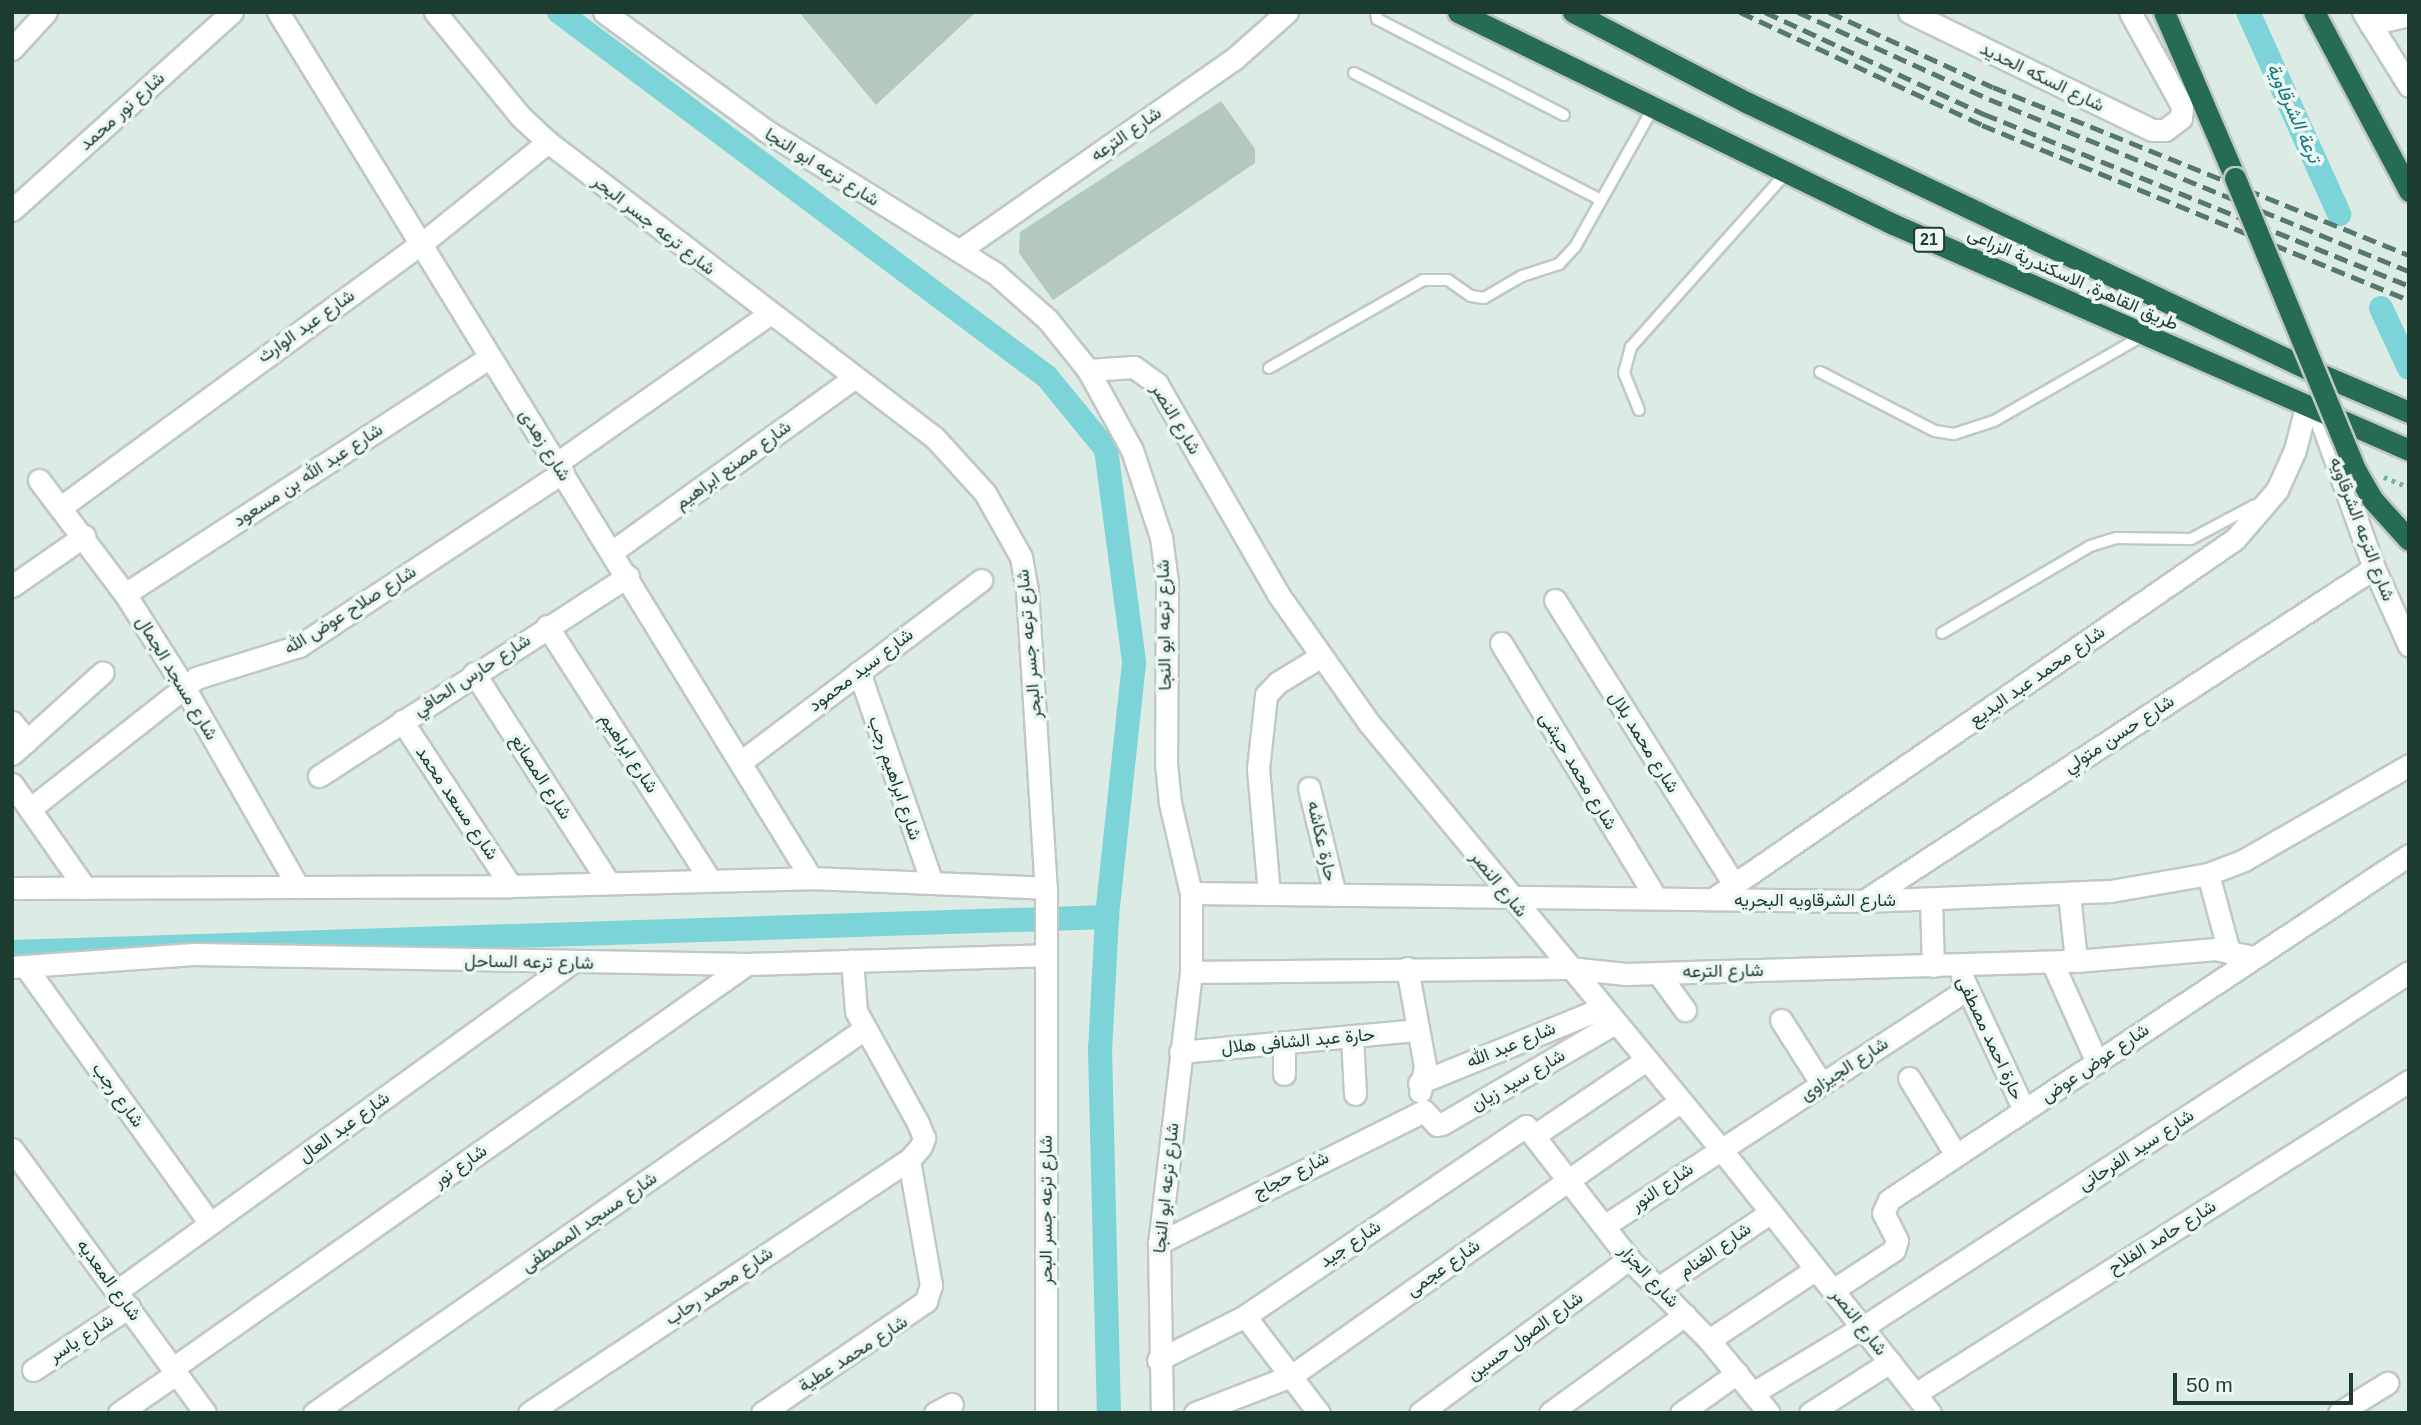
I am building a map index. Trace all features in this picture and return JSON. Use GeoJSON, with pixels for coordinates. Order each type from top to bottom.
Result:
{"type":"FeatureCollection","features":[{"type":"Feature","properties":{"kind":"highway","name":"طريق القاهرة, الاسكندرية الزراعى"},"geometry":{"type":"LineString","coordinates":[[1458,12],[1786,173],[2144,335],[2409,450]]}},
{"type":"Feature","properties":{"kind":"highway","name":"طريق القاهرة, الاسكندرية الزراعى"},"geometry":{"type":"LineString","coordinates":[[1573,12],[1748,103],[2308,369],[2409,412]]}},
{"type":"Feature","properties":{"kind":"highway"},"geometry":{"type":"LineString","coordinates":[[2164,12],[2356,471],[2372,499],[2409,540]]}},
{"type":"Feature","properties":{"kind":"highway"},"geometry":{"type":"LineString","coordinates":[[2314,12],[2377,125],[2409,191]]}},
{"type":"Feature","properties":{"kind":"street"},"geometry":{"type":"LineString","coordinates":[[12,49],[46,12]]}},
{"type":"Feature","properties":{"kind":"street","name":"شارع نور محمد"},"geometry":{"type":"LineString","coordinates":[[12,210],[232,12]]}},
{"type":"Feature","properties":{"kind":"street","name":"شارع زهدى"},"geometry":{"type":"LineString","coordinates":[[278,12],[628,576],[811,878]]}},
{"type":"Feature","properties":{"kind":"street","name":"شارع ترعه جسر البحر"},"geometry":{"type":"LineString","coordinates":[[435,12],[520,116],[548,142],[769,314],[935,438],[960,463],[1007,527],[1021,557],[1027,590],[1046,888],[1046,1413]]}},
{"type":"Feature","properties":{"kind":"street","name":"شارع ترعه ابو النجا"},"geometry":{"type":"LineString","coordinates":[[604,12],[765,130],[996,274],[1048,320],[1088,370],[1132,450],[1161,537],[1167,582],[1166,763],[1170,803],[1191,893],[1191,972],[1159,1242],[1158,1360],[1161,1413]]}},
{"type":"Feature","properties":{"kind":"street","name":"شارع الترعه"},"geometry":{"type":"LineString","coordinates":[[960,250],[1234,59],[1287,12]]}},
{"type":"Feature","properties":{"kind":"street","name":"شارع السكه الحديد"},"geometry":{"type":"LineString","coordinates":[[1909,12],[2152,130],[2165,130],[2176,122],[2182,106],[2130,12]]}},
{"type":"Feature","properties":{"kind":"street"},"geometry":{"type":"LineString","coordinates":[[2409,15],[2366,18],[2409,86]]}},
{"type":"Feature","properties":{"kind":"street","name":"شارع عبد الوارث"},"geometry":{"type":"LineString","coordinates":[[61,507],[421,244],[548,142]]}},
{"type":"Feature","properties":{"kind":"street","name":"شارع صلاح عوض الله"},"geometry":{"type":"LineString","coordinates":[[31,808],[184,687],[209,671],[259,661],[299,646],[560,467],[769,314]]}},
{"type":"Feature","properties":{"kind":"street","name":"شارع عبد الله بن مسعود"},"geometry":{"type":"LineString","coordinates":[[125,594],[490,357]]}},
{"type":"Feature","properties":{"kind":"street","name":"شارع النصر"},"geometry":{"type":"LineString","coordinates":[[1088,370],[1134,367],[1157,384],[1278,594],[1320,656],[1509,897],[1720,1148],[1929,1412]]}},
{"type":"Feature","properties":{"kind":"street","name":"شارع مصنع ابراهيم"},"geometry":{"type":"LineString","coordinates":[[612,551],[854,378]]}},
{"type":"Feature","properties":{"kind":"street","name":"شارع محمد عبد البديع"},"geometry":{"type":"LineString","coordinates":[[1713,899],[2217,552],[2250,524],[2277,490],[2312,409]]}},
{"type":"Feature","properties":{"kind":"street","name":"شارع الترعه الشرقاويه"},"geometry":{"type":"LineString","coordinates":[[2312,409],[2374,568],[2409,646]]}},
{"type":"Feature","properties":{"kind":"street","name":"شارع مسجد الجمال"},"geometry":{"type":"LineString","coordinates":[[39,480],[84,536],[125,594],[184,687],[298,887]]}},
{"type":"Feature","properties":{"kind":"street"},"geometry":{"type":"LineString","coordinates":[[12,586],[84,536]]}},
{"type":"Feature","properties":{"kind":"street","name":"شارع حسن متولي"},"geometry":{"type":"LineString","coordinates":[[1864,901],[2374,568]]}},
{"type":"Feature","properties":{"kind":"street","name":"شارع حارس الحافي"},"geometry":{"type":"LineString","coordinates":[[318,776],[628,576]]}},
{"type":"Feature","properties":{"kind":"street","name":"شارع سيد محمود"},"geometry":{"type":"LineString","coordinates":[[741,761],[981,580]]}},
{"type":"Feature","properties":{"kind":"street","name":"شارع محمد بلال"},"geometry":{"type":"LineString","coordinates":[[1555,600],[1734,884]]}},
{"type":"Feature","properties":{"kind":"street","name":"شارع ابراهيم"},"geometry":{"type":"LineString","coordinates":[[547,626],[710,880]]}},
{"type":"Feature","properties":{"kind":"street","name":"شارع محمد حبشى"},"geometry":{"type":"LineString","coordinates":[[1501,643],[1656,898]]}},
{"type":"Feature","properties":{"kind":"street"},"geometry":{"type":"LineString","coordinates":[[1269,894],[1258,769],[1266,695],[1277,682],[1320,656]]}},
{"type":"Feature","properties":{"kind":"street"},"geometry":{"type":"LineString","coordinates":[[12,722],[20,748],[103,672]]}},
{"type":"Feature","properties":{"kind":"street","name":"شارع ابراهيم رجب"},"geometry":{"type":"LineString","coordinates":[[859,672],[932,883]]}},
{"type":"Feature","properties":{"kind":"street","name":"شارع المصانع"},"geometry":{"type":"LineString","coordinates":[[474,673],[608,882]]}},
{"type":"Feature","properties":{"kind":"street","name":"شارع مسعد محمد"},"geometry":{"type":"LineString","coordinates":[[402,721],[511,886]]}},
{"type":"Feature","properties":{"kind":"street","name":"شارع الشرقاويه البحريه"},"geometry":{"type":"LineString","coordinates":[[1191,893],[1864,901],[2069,894],[2208,874],[2276,844],[2409,765]]}},
{"type":"Feature","properties":{"kind":"street"},"geometry":{"type":"LineString","coordinates":[[12,784],[85,888]]}},
{"type":"Feature","properties":{"kind":"street","name":"حارة عكاشه"},"geometry":{"type":"LineString","coordinates":[[1309,788],[1335,894]]}},
{"type":"Feature","properties":{"kind":"street","name":"شارع عوض عوض"},"geometry":{"type":"LineString","coordinates":[[1833,1290],[1894,1251],[1896,1240],[1882,1206],[2409,855]]}},
{"type":"Feature","properties":{"kind":"street"},"geometry":{"type":"LineString","coordinates":[[2208,874],[2229,952]]}},
{"type":"Feature","properties":{"kind":"street"},"geometry":{"type":"LineString","coordinates":[[12,888],[511,886],[811,878],[1046,888]]}},
{"type":"Feature","properties":{"kind":"street"},"geometry":{"type":"LineString","coordinates":[[2069,894],[2076,961]]}},
{"type":"Feature","properties":{"kind":"street"},"geometry":{"type":"LineString","coordinates":[[1931,900],[1933,966]]}},
{"type":"Feature","properties":{"kind":"street","name":"شارع الترعه"},"geometry":{"type":"LineString","coordinates":[[1191,972],[1569,968],[1612,974],[1658,973],[2076,961],[2205,949],[2254,957]]}},
{"type":"Feature","properties":{"kind":"street","name":"شارع ترعه الساحل"},"geometry":{"type":"LineString","coordinates":[[19,967],[194,954],[571,963],[747,964],[1046,955]]}},
{"type":"Feature","properties":{"kind":"street"},"geometry":{"type":"LineString","coordinates":[[852,960],[852,991],[863,1030],[924,1138],[909,1160]]}},
{"type":"Feature","properties":{"kind":"street"},"geometry":{"type":"LineString","coordinates":[[2052,962],[2097,1062]]}},
{"type":"Feature","properties":{"kind":"street","name":"شارع عبد العال"},"geometry":{"type":"LineString","coordinates":[[123,1299],[210,1223],[571,963]]}},
{"type":"Feature","properties":{"kind":"street","name":"شارع نور"},"geometry":{"type":"LineString","coordinates":[[119,1413],[747,964]]}},
{"type":"Feature","properties":{"kind":"street","name":"حارة احمد مصطفى"},"geometry":{"type":"LineString","coordinates":[[1957,965],[2024,1110]]}},
{"type":"Feature","properties":{"kind":"street","name":"شارع رجب"},"geometry":{"type":"LineString","coordinates":[[19,967],[210,1223]]}},
{"type":"Feature","properties":{"kind":"street"},"geometry":{"type":"LineString","coordinates":[[1407,968],[1424,1066],[1419,1083],[1424,1111]]}},
{"type":"Feature","properties":{"kind":"street","name":"شارع سيد الفرحانى"},"geometry":{"type":"LineString","coordinates":[[1753,1393],[1863,1328],[2409,972]]}},
{"type":"Feature","properties":{"kind":"street"},"geometry":{"type":"LineString","coordinates":[[1658,973],[1685,1010]]}},
{"type":"Feature","properties":{"kind":"street","name":"شارع الجيزاوى"},"geometry":{"type":"LineString","coordinates":[[1720,1148],[1968,989]]}},
{"type":"Feature","properties":{"kind":"street","name":"شارع عبد الله"},"geometry":{"type":"LineString","coordinates":[[1419,1083],[1475,1060],[1609,1015]]}},
{"type":"Feature","properties":{"kind":"street","name":"شارع سيد زيان"},"geometry":{"type":"LineString","coordinates":[[1424,1111],[1440,1125],[1496,1092],[1609,1015]]}},
{"type":"Feature","properties":{"kind":"street"},"geometry":{"type":"LineString","coordinates":[[1781,1020],[1821,1083]]}},
{"type":"Feature","properties":{"kind":"street","name":"شارع مسجد المصطفى"},"geometry":{"type":"LineString","coordinates":[[314,1413],[863,1030]]}},
{"type":"Feature","properties":{"kind":"street","name":"حارة عبد الشافى هلال"},"geometry":{"type":"LineString","coordinates":[[1180,1052],[1416,1030]]}},
{"type":"Feature","properties":{"kind":"street"},"geometry":{"type":"LineString","coordinates":[[1352,1036],[1355,1094]]}},
{"type":"Feature","properties":{"kind":"street"},"geometry":{"type":"LineString","coordinates":[[1284,1042],[1284,1074]]}},
{"type":"Feature","properties":{"kind":"street"},"geometry":{"type":"LineString","coordinates":[[1475,1060],[1496,1092]]}},
{"type":"Feature","properties":{"kind":"street"},"geometry":{"type":"LineString","coordinates":[[1535,1135],[1646,1060]]}},
{"type":"Feature","properties":{"kind":"street"},"geometry":{"type":"LineString","coordinates":[[1909,1078],[1956,1155]]}},
{"type":"Feature","properties":{"kind":"street","name":"شارع حامد الفلاح"},"geometry":{"type":"LineString","coordinates":[[1915,1394],[2409,1080]]}},
{"type":"Feature","properties":{"kind":"street","name":"شارع عجمى"},"geometry":{"type":"LineString","coordinates":[[1195,1413],[1291,1376],[1681,1101]]}},
{"type":"Feature","properties":{"kind":"street","name":"شارع حجاج"},"geometry":{"type":"LineString","coordinates":[[1159,1242],[1424,1111]]}},
{"type":"Feature","properties":{"kind":"street","name":"شارع جيد"},"geometry":{"type":"LineString","coordinates":[[1158,1360],[1245,1316],[1518,1128],[1526,1126],[1535,1135]]}},
{"type":"Feature","properties":{"kind":"street","name":"شارع الجزار"},"geometry":{"type":"LineString","coordinates":[[1535,1135],[1629,1259],[1709,1340],[1769,1413]]}},
{"type":"Feature","properties":{"kind":"street","name":"شارع النور"},"geometry":{"type":"LineString","coordinates":[[1604,1226],[1720,1148]]}},
{"type":"Feature","properties":{"kind":"street","name":"شارع المعديه"},"geometry":{"type":"LineString","coordinates":[[12,1149],[205,1413]]}},
{"type":"Feature","properties":{"kind":"street","name":"شارع محمد عطية"},"geometry":{"type":"LineString","coordinates":[[762,1413],[914,1314],[926,1301],[931,1285],[909,1160]]}},
{"type":"Feature","properties":{"kind":"street","name":"شارع محمد رحاب"},"geometry":{"type":"LineString","coordinates":[[529,1413],[909,1160]]}},
{"type":"Feature","properties":{"kind":"street","name":"شارع الغنام"},"geometry":{"type":"LineString","coordinates":[[1658,1288],[1771,1212]]}},
{"type":"Feature","properties":{"kind":"street","name":"شارع الصول حسين"},"geometry":{"type":"LineString","coordinates":[[1420,1413],[1629,1259]]}},
{"type":"Feature","properties":{"kind":"street"},"geometry":{"type":"LineString","coordinates":[[1709,1340],[1816,1269]]}},
{"type":"Feature","properties":{"kind":"street","name":"شارع ياسر"},"geometry":{"type":"LineString","coordinates":[[33,1370],[123,1299]]}},
{"type":"Feature","properties":{"kind":"street"},"geometry":{"type":"LineString","coordinates":[[1550,1413],[1685,1315]]}},
{"type":"Feature","properties":{"kind":"street"},"geometry":{"type":"LineString","coordinates":[[1245,1316],[1319,1413]]}},
{"type":"Feature","properties":{"kind":"street"},"geometry":{"type":"LineString","coordinates":[[1810,1413],[1890,1362]]}},
{"type":"Feature","properties":{"kind":"street"},"geometry":{"type":"LineString","coordinates":[[1681,1413],[1737,1373]]}},
{"type":"Feature","properties":{"kind":"street"},"geometry":{"type":"LineString","coordinates":[[2339,1413],[2387,1383]]}},
{"type":"Feature","properties":{"kind":"lane"},"geometry":{"type":"LineString","coordinates":[[1376,12],[1377,19],[1563,115]]}},
{"type":"Feature","properties":{"kind":"lane"},"geometry":{"type":"LineString","coordinates":[[1354,73],[1601,200]]}},
{"type":"Feature","properties":{"kind":"lane"},"geometry":{"type":"LineString","coordinates":[[1269,368],[1423,280],[1440,278],[1484,298],[1522,276],[1559,264],[1576,247],[1653,108]]}},
{"type":"Feature","properties":{"kind":"lane"},"geometry":{"type":"LineString","coordinates":[[1639,411],[1623,373],[1631,347],[1786,173]]}},
{"type":"Feature","properties":{"kind":"lane"},"geometry":{"type":"LineString","coordinates":[[1820,372],[1934,431],[1954,434],[1994,421],[2144,335]]}},
{"type":"Feature","properties":{"kind":"lane"},"geometry":{"type":"LineString","coordinates":[[1942,633],[2090,546],[2131,537],[2167,542],[2191,539],[2277,490]]}},
{"type":"Feature","properties":{"kind":"path"},"geometry":{"type":"LineString","coordinates":[[2372,472],[2408,487]]}},
{"type":"Feature","properties":{"kind":"building"},"geometry":{"type":"Polygon","coordinates":[[[799,12],[976,12],[876,105],[799,12]]]}},
{"type":"Feature","properties":{"kind":"building"},"geometry":{"type":"Polygon","coordinates":[[[1221,101],[1255,149],[1255,163],[1053,300],[1019,253],[1020,232],[1221,101]]]}},
{"type":"Feature","properties":{"kind":"waterway"},"geometry":{"type":"LineString","coordinates":[[559,12],[1047,377],[1106,449],[1134,663],[1107,917],[1100,1049],[1109,1413]]}},
{"type":"Feature","properties":{"kind":"waterway","name":"ترعة الشرقاوية"},"geometry":{"type":"LineString","coordinates":[[2248,12],[2339,214]]}},
{"type":"Feature","properties":{"kind":"waterway","name":"ترعة الشرقاوية"},"geometry":{"type":"LineString","coordinates":[[2381,308],[2409,368]]}},
{"type":"Feature","properties":{"kind":"waterway"},"geometry":{"type":"LineString","coordinates":[[12,952],[1107,917]]}},
{"type":"Feature","properties":{"kind":"railway"},"geometry":{"type":"LineString","coordinates":[[1740,12],[1982,125],[2409,300]]}},
{"type":"Feature","properties":{"kind":"railway"},"geometry":{"type":"LineString","coordinates":[[1765,12],[1984,114],[2409,286]]}},
{"type":"Feature","properties":{"kind":"railway"},"geometry":{"type":"LineString","coordinates":[[1798,12],[1989,99],[2409,271]]}},
{"type":"Feature","properties":{"kind":"railway"},"geometry":{"type":"LineString","coordinates":[[1829,12],[1993,87],[2409,255]]}}]}
